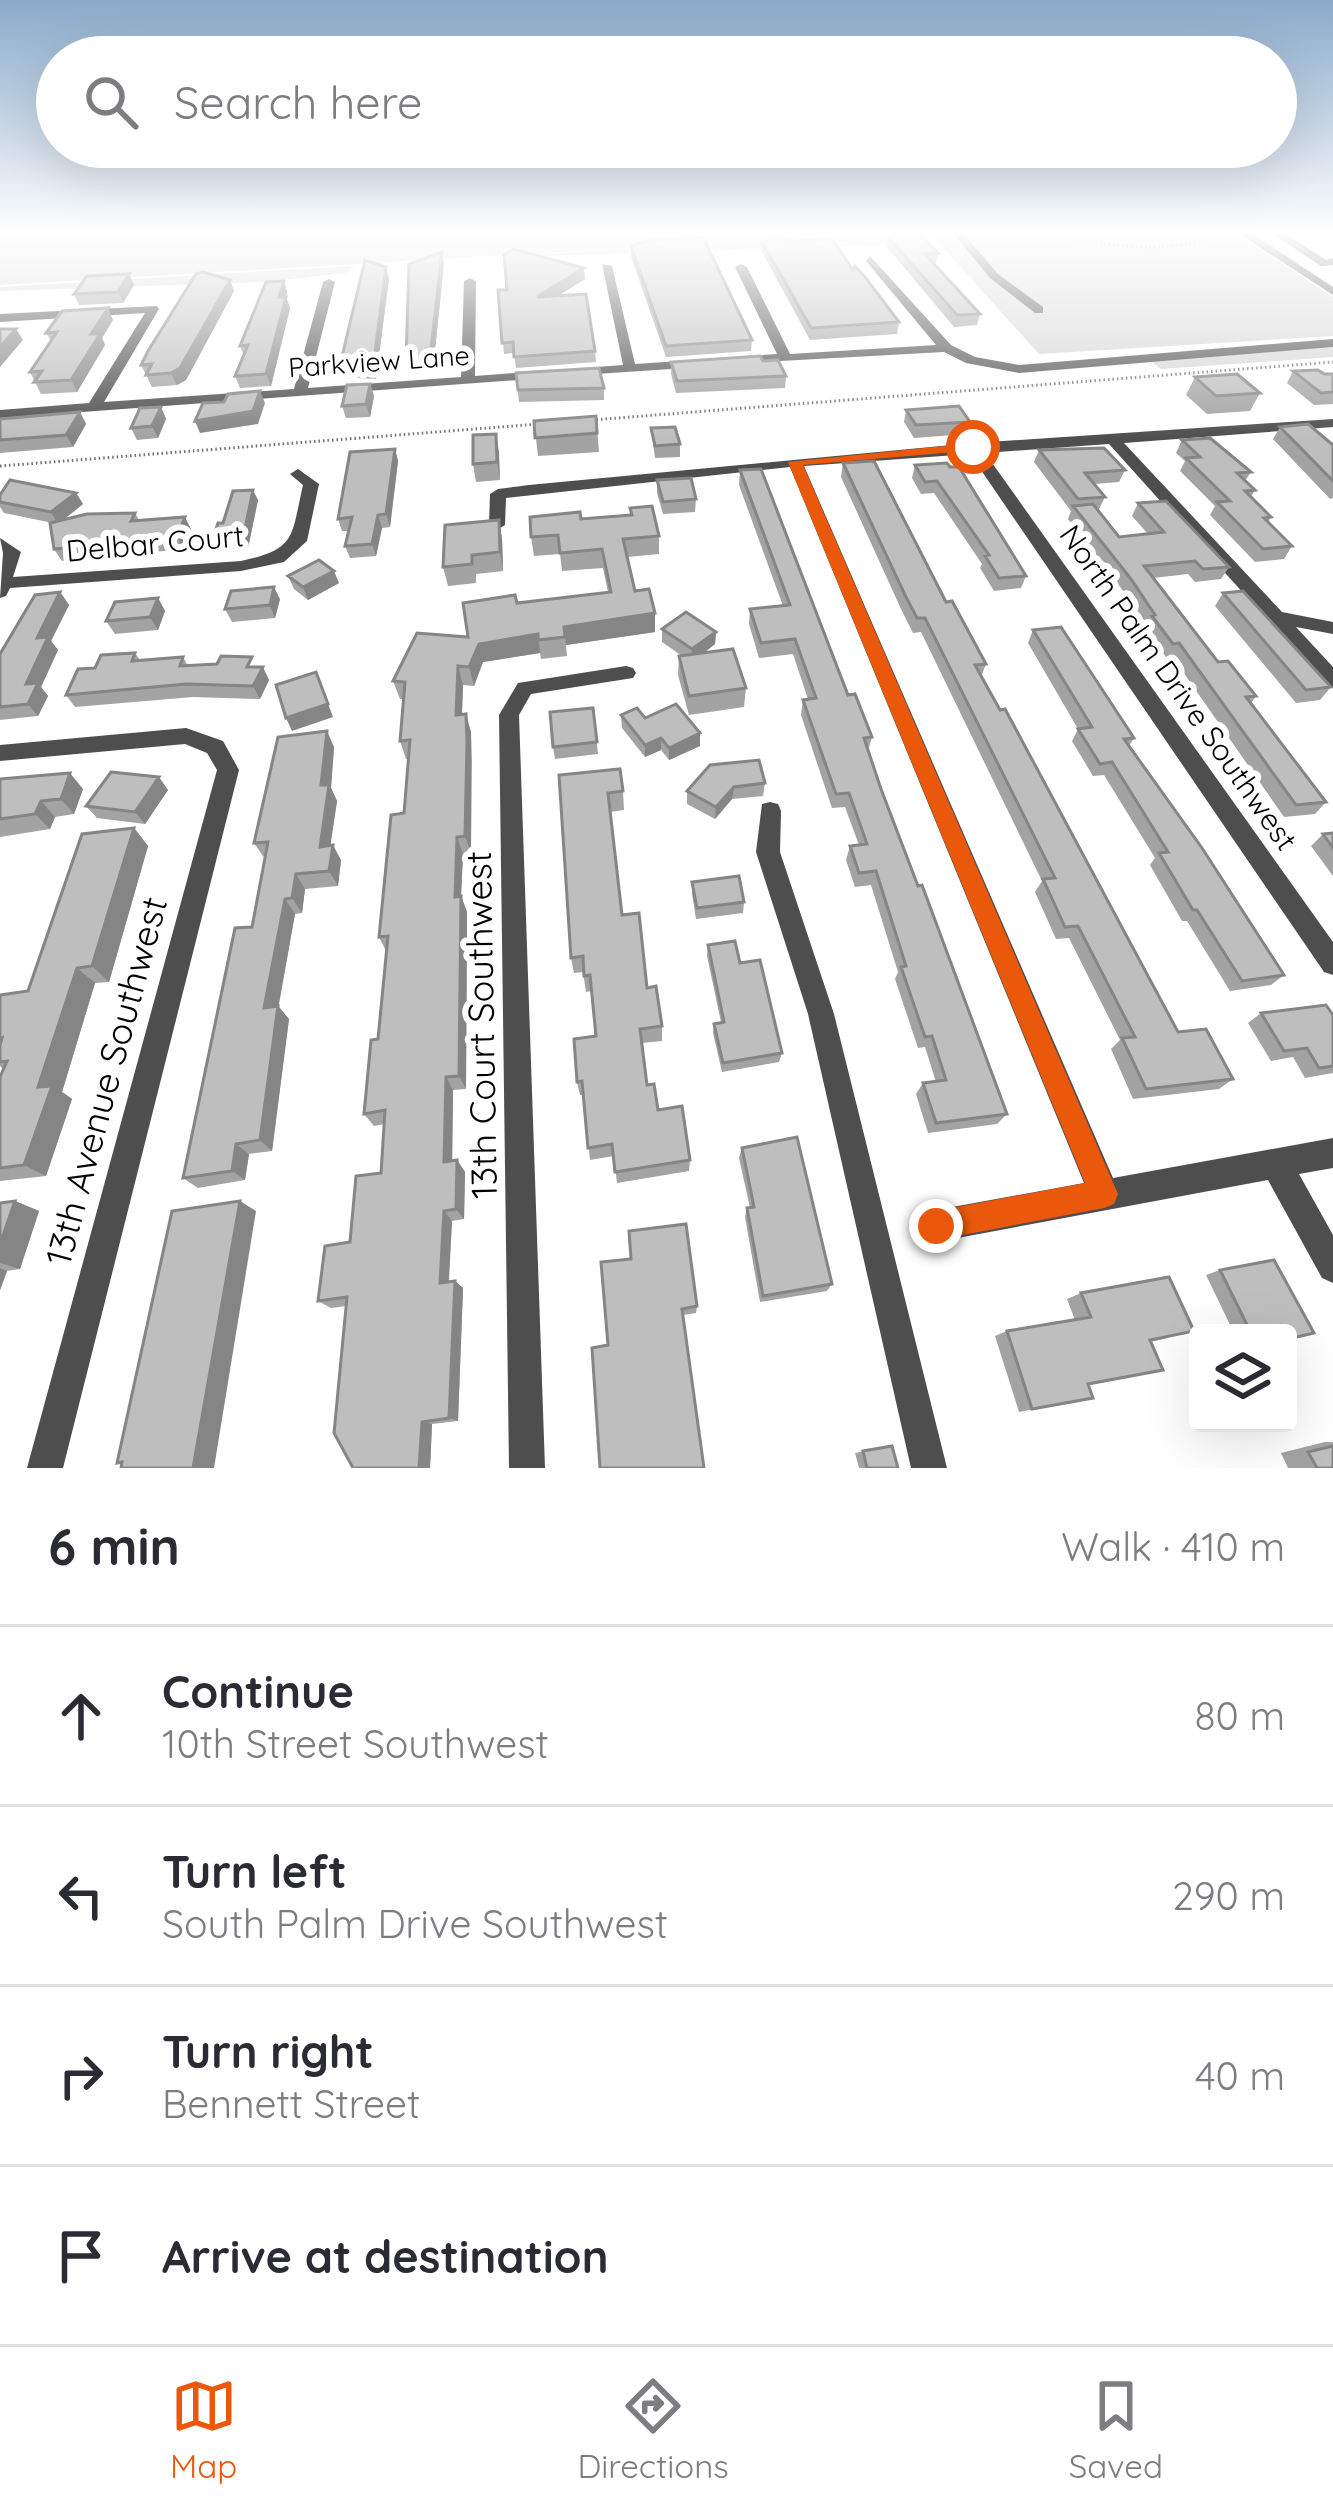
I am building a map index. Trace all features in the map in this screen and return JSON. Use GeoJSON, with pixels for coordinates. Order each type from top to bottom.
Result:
{"type":"FeatureCollection","features":[{"type":"Feature","properties":{"kind":"street"},"geometry":{"type":"LineString","coordinates":[[300,392],[324,302]]}},
{"type":"Feature","properties":{"kind":"street"},"geometry":{"type":"LineString","coordinates":[[468,380],[470,302]]}},
{"type":"Feature","properties":{"kind":"street"},"geometry":{"type":"LineString","coordinates":[[614,302],[630,369]]}},
{"type":"Feature","properties":{"kind":"street"},"geometry":{"type":"LineString","coordinates":[[758,302],[785,357]]}},
{"type":"Feature","properties":{"kind":"street"},"geometry":{"type":"LineString","coordinates":[[906,302],[946,348]]}},
{"type":"Feature","properties":{"kind":"street"},"geometry":{"type":"LineString","coordinates":[[1027,302],[1039,310]]}},
{"type":"Feature","properties":{"kind":"street"},"geometry":{"type":"LineString","coordinates":[[0,318],[153,309],[94,407]]}},
{"type":"Feature","properties":{"kind":"street","name":"Parkview Lane"},"geometry":{"type":"LineString","coordinates":[[0,414],[946,348],[970,359],[1019,369],[1333,343]]}},
{"type":"Feature","properties":{"kind":"street"},"geometry":{"type":"LineString","coordinates":[[497,525],[498,494],[795,462],[1333,423]]}},
{"type":"Feature","properties":{"kind":"street"},"geometry":{"type":"LineString","coordinates":[[1312,425],[1333,442]]}},
{"type":"Feature","properties":{"kind":"street"},"geometry":{"type":"LineString","coordinates":[[1112,437],[1333,680]]}},
{"type":"Feature","properties":{"kind":"street","name":"North Palm Drive Southwest"},"geometry":{"type":"LineString","coordinates":[[973,447],[1333,963]]}},
{"type":"Feature","properties":{"kind":"street"},"geometry":{"type":"LineString","coordinates":[[795,462],[1104,1194]]}},
{"type":"Feature","properties":{"kind":"street","name":"Delbar Court"},"geometry":{"type":"LineString","coordinates":[[3,587],[241,566],[278,558],[299,541],[310,484],[298,474]]}},
{"type":"Feature","properties":{"kind":"street"},"geometry":{"type":"LineString","coordinates":[[3,587],[6,548]]}},
{"type":"Feature","properties":{"kind":"street"},"geometry":{"type":"LineString","coordinates":[[1276,617],[1333,628]]}},
{"type":"Feature","properties":{"kind":"street","name":"13th Court Southwest"},"geometry":{"type":"LineString","coordinates":[[526,1468],[509,715],[525,688],[626,673]]}},
{"type":"Feature","properties":{"kind":"street","name":"13th Avenue Southwest"},"geometry":{"type":"LineString","coordinates":[[0,753],[186,736],[215,747],[228,770],[45,1468]]}},
{"type":"Feature","properties":{"kind":"street"},"geometry":{"type":"LineString","coordinates":[[770,811],[768,852],[820,1014],[929,1468]]}},
{"type":"Feature","properties":{"kind":"street"},"geometry":{"type":"LineString","coordinates":[[936,1226],[1333,1154]]}},
{"type":"Feature","properties":{"kind":"street"},"geometry":{"type":"LineString","coordinates":[[1276,1164],[1333,1267]]}},
{"type":"Feature","properties":{"kind":"path"},"geometry":{"type":"LineString","coordinates":[[595,420],[1333,362]]}},
{"type":"Feature","properties":{"kind":"path"},"geometry":{"type":"LineString","coordinates":[[0,466],[547,423]]}},
{"type":"Feature","properties":{"kind":"shaded area"},"geometry":{"type":"Polygon","coordinates":[[[992,302],[1333,302],[1333,336],[1039,354],[992,302]]]}},
{"type":"Feature","properties":{"kind":"shaded area"},"geometry":{"type":"Polygon","coordinates":[[[1333,347],[1333,357],[1161,369],[1152,362],[1333,347]]]}},
{"type":"Feature","properties":{"kind":"building"},"geometry":{"type":"Polygon","coordinates":[[[179,302],[218,302],[180,368],[146,375],[152,364],[141,365],[179,302]]]}},
{"type":"Feature","properties":{"kind":"building"},"geometry":{"type":"Polygon","coordinates":[[[258,302],[285,302],[266,374],[235,376],[248,345],[240,346],[258,302]]]}},
{"type":"Feature","properties":{"kind":"building"},"geometry":{"type":"Polygon","coordinates":[[[355,302],[382,302],[373,367],[340,365],[355,302]]]}},
{"type":"Feature","properties":{"kind":"building"},"geometry":{"type":"Polygon","coordinates":[[[408,302],[436,302],[431,349],[426,349],[426,358],[406,359],[408,302]]]}},
{"type":"Feature","properties":{"kind":"building"},"geometry":{"type":"Polygon","coordinates":[[[499,302],[587,302],[595,351],[514,357],[513,342],[502,343],[499,302]]]}},
{"type":"Feature","properties":{"kind":"building"},"geometry":{"type":"Polygon","coordinates":[[[650,302],[734,302],[752,340],[666,346],[650,302]]]}},
{"type":"Feature","properties":{"kind":"building"},"geometry":{"type":"Polygon","coordinates":[[[796,302],[884,302],[899,322],[811,328],[796,302]]]}},
{"type":"Feature","properties":{"kind":"building"},"geometry":{"type":"Polygon","coordinates":[[[945,302],[969,302],[980,314],[957,315],[945,302]]]}},
{"type":"Feature","properties":{"kind":"building"},"geometry":{"type":"Polygon","coordinates":[[[108,308],[91,334],[100,334],[71,380],[34,382],[42,371],[30,372],[57,332],[46,333],[62,311],[108,308]]]}},
{"type":"Feature","properties":{"kind":"building"},"geometry":{"type":"Polygon","coordinates":[[[0,329],[16,329],[0,347],[0,329]]]}},
{"type":"Feature","properties":{"kind":"building"},"geometry":{"type":"Polygon","coordinates":[[[760,356],[763,361],[778,360],[786,376],[677,381],[671,362],[760,356]]]}},
{"type":"Feature","properties":{"kind":"building"},"geometry":{"type":"Polygon","coordinates":[[[599,368],[604,388],[518,390],[516,373],[599,368]]]}},
{"type":"Feature","properties":{"kind":"building"},"geometry":{"type":"Polygon","coordinates":[[[1293,371],[1333,374],[1333,392],[1321,393],[1293,371]]]}},
{"type":"Feature","properties":{"kind":"building"},"geometry":{"type":"Polygon","coordinates":[[[1237,374],[1260,393],[1216,396],[1195,377],[1237,374]]]}},
{"type":"Feature","properties":{"kind":"building"},"geometry":{"type":"Polygon","coordinates":[[[370,384],[366,404],[342,406],[347,385],[370,384]]]}},
{"type":"Feature","properties":{"kind":"building"},"geometry":{"type":"Polygon","coordinates":[[[260,391],[253,411],[195,421],[203,403],[224,402],[228,394],[260,391]]]}},
{"type":"Feature","properties":{"kind":"building"},"geometry":{"type":"Polygon","coordinates":[[[959,406],[970,422],[916,425],[906,410],[959,406]]]}},
{"type":"Feature","properties":{"kind":"building"},"geometry":{"type":"Polygon","coordinates":[[[161,407],[152,426],[131,428],[140,408],[161,407]]]}},
{"type":"Feature","properties":{"kind":"building"},"geometry":{"type":"Polygon","coordinates":[[[80,412],[66,435],[0,440],[0,419],[80,412]]]}},
{"type":"Feature","properties":{"kind":"building"},"geometry":{"type":"Polygon","coordinates":[[[596,416],[597,433],[535,438],[534,421],[596,416]]]}},
{"type":"Feature","properties":{"kind":"building"},"geometry":{"type":"Polygon","coordinates":[[[1308,424],[1333,445],[1333,481],[1280,427],[1308,424]]]}},
{"type":"Feature","properties":{"kind":"building"},"geometry":{"type":"Polygon","coordinates":[[[675,427],[680,444],[655,446],[651,428],[675,427]]]}},
{"type":"Feature","properties":{"kind":"building"},"geometry":{"type":"Polygon","coordinates":[[[496,434],[497,462],[473,464],[473,435],[496,434]]]}},
{"type":"Feature","properties":{"kind":"building"},"geometry":{"type":"Polygon","coordinates":[[[1210,438],[1251,472],[1237,473],[1255,490],[1245,491],[1292,546],[1263,549],[1217,502],[1230,501],[1186,458],[1200,457],[1182,440],[1210,438]]]}},
{"type":"Feature","properties":{"kind":"building"},"geometry":{"type":"Polygon","coordinates":[[[1104,448],[1125,470],[1085,473],[1105,497],[1078,499],[1039,450],[1104,448]]]}},
{"type":"Feature","properties":{"kind":"building"},"geometry":{"type":"Polygon","coordinates":[[[395,449],[386,514],[378,515],[372,544],[345,546],[352,517],[338,519],[350,452],[395,449]]]}},
{"type":"Feature","properties":{"kind":"building"},"geometry":{"type":"Polygon","coordinates":[[[874,461],[946,602],[952,601],[986,664],[975,665],[1000,710],[1005,709],[1178,1032],[1206,1029],[1233,1079],[1146,1089],[1122,1038],[1135,1037],[1078,926],[1065,927],[1043,879],[1055,878],[925,618],[917,618],[905,595],[843,463],[874,461]]]}},
{"type":"Feature","properties":{"kind":"building"},"geometry":{"type":"Polygon","coordinates":[[[915,465],[959,467],[1026,576],[999,578],[985,556],[989,555],[937,481],[925,482],[915,465]]]}},
{"type":"Feature","properties":{"kind":"building"},"geometry":{"type":"Polygon","coordinates":[[[761,469],[848,695],[855,694],[872,737],[864,738],[881,789],[1007,1114],[936,1123],[923,1083],[946,1080],[932,1036],[925,1037],[901,967],[906,966],[876,871],[859,873],[850,846],[867,844],[849,793],[836,794],[803,700],[816,698],[795,639],[761,643],[750,609],[790,605],[740,470],[761,469]]]}},
{"type":"Feature","properties":{"kind":"building"},"geometry":{"type":"Polygon","coordinates":[[[691,478],[696,499],[663,502],[657,480],[691,478]]]}},
{"type":"Feature","properties":{"kind":"building"},"geometry":{"type":"Polygon","coordinates":[[[10,480],[76,493],[51,512],[0,502],[10,480]]]}},
{"type":"Feature","properties":{"kind":"building"},"geometry":{"type":"Polygon","coordinates":[[[253,490],[243,538],[212,540],[233,491],[253,490]]]}},
{"type":"Feature","properties":{"kind":"building"},"geometry":{"type":"Polygon","coordinates":[[[1166,501],[1229,567],[1203,569],[1195,561],[1144,566],[1218,662],[1228,661],[1256,696],[1246,697],[1326,802],[1296,805],[1073,506],[1093,504],[1119,537],[1164,532],[1138,503],[1166,501]]]}},
{"type":"Feature","properties":{"kind":"building"},"geometry":{"type":"Polygon","coordinates":[[[652,506],[659,536],[623,539],[635,591],[649,589],[655,613],[564,627],[565,637],[538,640],[538,634],[479,644],[469,667],[458,666],[456,715],[466,714],[467,743],[465,836],[457,837],[455,897],[461,896],[459,1076],[446,1077],[444,1162],[457,1160],[456,1209],[444,1211],[440,1283],[455,1281],[449,1418],[422,1422],[419,1468],[353,1468],[334,1433],[347,1297],[318,1301],[325,1246],[350,1242],[356,1176],[381,1173],[385,1110],[364,1114],[371,1040],[378,1039],[388,936],[379,937],[391,815],[404,813],[410,740],[400,741],[405,682],[393,681],[417,633],[468,637],[463,603],[515,595],[517,603],[611,592],[602,549],[560,553],[558,535],[531,537],[530,517],[580,512],[581,519],[632,515],[630,508],[652,506]]]}},
{"type":"Feature","properties":{"kind":"building"},"geometry":{"type":"Polygon","coordinates":[[[135,513],[131,521],[185,517],[177,537],[54,549],[50,523],[87,514],[135,513]]]}},
{"type":"Feature","properties":{"kind":"building"},"geometry":{"type":"Polygon","coordinates":[[[499,520],[500,552],[472,555],[472,564],[443,567],[445,525],[499,520]]]}},
{"type":"Feature","properties":{"kind":"building"},"geometry":{"type":"Polygon","coordinates":[[[319,560],[334,571],[303,587],[288,576],[319,560]]]}},
{"type":"Feature","properties":{"kind":"building"},"geometry":{"type":"Polygon","coordinates":[[[274,587],[270,605],[225,609],[231,591],[274,587]]]}},
{"type":"Feature","properties":{"kind":"building"},"geometry":{"type":"Polygon","coordinates":[[[1243,591],[1331,687],[1306,690],[1223,593],[1243,591]]]}},
{"type":"Feature","properties":{"kind":"building"},"geometry":{"type":"Polygon","coordinates":[[[60,592],[37,638],[48,637],[26,684],[38,683],[28,704],[0,707],[0,654],[35,595],[60,592]]]}},
{"type":"Feature","properties":{"kind":"building"},"geometry":{"type":"Polygon","coordinates":[[[158,598],[150,617],[106,621],[115,602],[158,598]]]}},
{"type":"Feature","properties":{"kind":"building"},"geometry":{"type":"Polygon","coordinates":[[[686,612],[716,632],[692,649],[662,629],[686,612]]]}},
{"type":"Feature","properties":{"kind":"building"},"geometry":{"type":"Polygon","coordinates":[[[1061,627],[1134,738],[1124,739],[1284,975],[1242,981],[1193,910],[1159,853],[1168,852],[1112,762],[1100,764],[1078,729],[1092,727],[1033,630],[1061,627]]]}},
{"type":"Feature","properties":{"kind":"building"},"geometry":{"type":"Polygon","coordinates":[[[733,649],[746,688],[689,696],[679,656],[733,649]]]}},
{"type":"Feature","properties":{"kind":"building"},"geometry":{"type":"Polygon","coordinates":[[[135,653],[132,661],[183,657],[180,666],[217,664],[221,656],[252,657],[247,667],[263,667],[253,686],[186,684],[66,695],[78,669],[95,668],[101,655],[135,653]]]}},
{"type":"Feature","properties":{"kind":"building"},"geometry":{"type":"Polygon","coordinates":[[[316,672],[328,704],[286,718],[276,685],[316,672]]]}},
{"type":"Feature","properties":{"kind":"building"},"geometry":{"type":"Polygon","coordinates":[[[676,704],[700,733],[669,748],[661,738],[645,745],[621,715],[637,708],[645,718],[676,704]]]}},
{"type":"Feature","properties":{"kind":"building"},"geometry":{"type":"Polygon","coordinates":[[[593,708],[597,742],[553,747],[550,712],[593,708]]]}},
{"type":"Feature","properties":{"kind":"building"},"geometry":{"type":"Polygon","coordinates":[[[327,731],[321,785],[329,785],[320,847],[333,845],[329,871],[296,874],[292,898],[285,899],[264,1008],[278,1006],[260,1140],[236,1144],[232,1171],[183,1178],[235,928],[252,927],[268,842],[254,843],[278,737],[327,731]]]}},
{"type":"Feature","properties":{"kind":"building"},"geometry":{"type":"Polygon","coordinates":[[[759,760],[765,783],[734,787],[716,807],[687,791],[710,765],[759,760]]]}},
{"type":"Feature","properties":{"kind":"building"},"geometry":{"type":"Polygon","coordinates":[[[620,769],[623,791],[608,793],[622,915],[639,913],[647,988],[656,986],[662,1026],[640,1029],[647,1085],[654,1084],[658,1110],[682,1106],[690,1160],[615,1172],[612,1144],[588,1148],[582,1081],[577,1082],[574,1039],[596,1036],[590,975],[584,976],[583,956],[571,958],[559,775],[620,769]]]}},
{"type":"Feature","properties":{"kind":"building"},"geometry":{"type":"Polygon","coordinates":[[[111,772],[159,777],[135,812],[86,806],[111,772]]]}},
{"type":"Feature","properties":{"kind":"building"},"geometry":{"type":"Polygon","coordinates":[[[70,773],[61,799],[41,801],[35,814],[0,819],[0,779],[70,773]]]}},
{"type":"Feature","properties":{"kind":"building"},"geometry":{"type":"Polygon","coordinates":[[[134,828],[92,966],[77,968],[38,1087],[52,1086],[24,1165],[0,1168],[0,1077],[7,1061],[0,1062],[0,995],[28,991],[82,834],[134,828]]]}},
{"type":"Feature","properties":{"kind":"building"},"geometry":{"type":"Polygon","coordinates":[[[739,876],[744,902],[697,908],[692,882],[739,876]]]}},
{"type":"Feature","properties":{"kind":"building"},"geometry":{"type":"Polygon","coordinates":[[[735,941],[740,963],[760,960],[782,1053],[723,1063],[714,1024],[724,1022],[708,945],[735,941]]]}},
{"type":"Feature","properties":{"kind":"building"},"geometry":{"type":"Polygon","coordinates":[[[1326,1005],[1333,1015],[1333,1066],[1319,1068],[1307,1048],[1284,1051],[1261,1013],[1326,1005]]]}},
{"type":"Feature","properties":{"kind":"building"},"geometry":{"type":"Polygon","coordinates":[[[797,1137],[832,1284],[763,1296],[742,1148],[797,1137]]]}},
{"type":"Feature","properties":{"kind":"building"},"geometry":{"type":"Polygon","coordinates":[[[15,1201],[0,1244],[0,1203],[15,1201]]]}},
{"type":"Feature","properties":{"kind":"building"},"geometry":{"type":"Polygon","coordinates":[[[240,1201],[193,1468],[121,1468],[122,1462],[117,1463],[172,1211],[240,1201]]]}},
{"type":"Feature","properties":{"kind":"building"},"geometry":{"type":"Polygon","coordinates":[[[686,1224],[697,1306],[682,1309],[704,1468],[600,1468],[592,1348],[608,1345],[601,1262],[631,1259],[629,1231],[686,1224]]]}},
{"type":"Feature","properties":{"kind":"building"},"geometry":{"type":"Polygon","coordinates":[[[1274,1260],[1314,1333],[1297,1337],[1297,1324],[1247,1324],[1220,1270],[1274,1260]]]}},
{"type":"Feature","properties":{"kind":"building"},"geometry":{"type":"Polygon","coordinates":[[[1169,1277],[1191,1324],[1189,1332],[1150,1340],[1163,1370],[1088,1384],[1093,1398],[1032,1409],[1007,1331],[1091,1317],[1081,1293],[1169,1277]]]}},
{"type":"Feature","properties":{"kind":"building"},"geometry":{"type":"Polygon","coordinates":[[[892,1446],[898,1468],[867,1468],[863,1451],[892,1446]]]}},
{"type":"Feature","properties":{"kind":"building"},"geometry":{"type":"Polygon","coordinates":[[[1333,1446],[1333,1468],[1317,1468],[1308,1452],[1333,1446]]]}},
{"type":"Feature","properties":{"kind":"route"},"geometry":{"type":"LineString","coordinates":[[936,1226],[1104,1194],[795,462],[973,447]]}}]}
